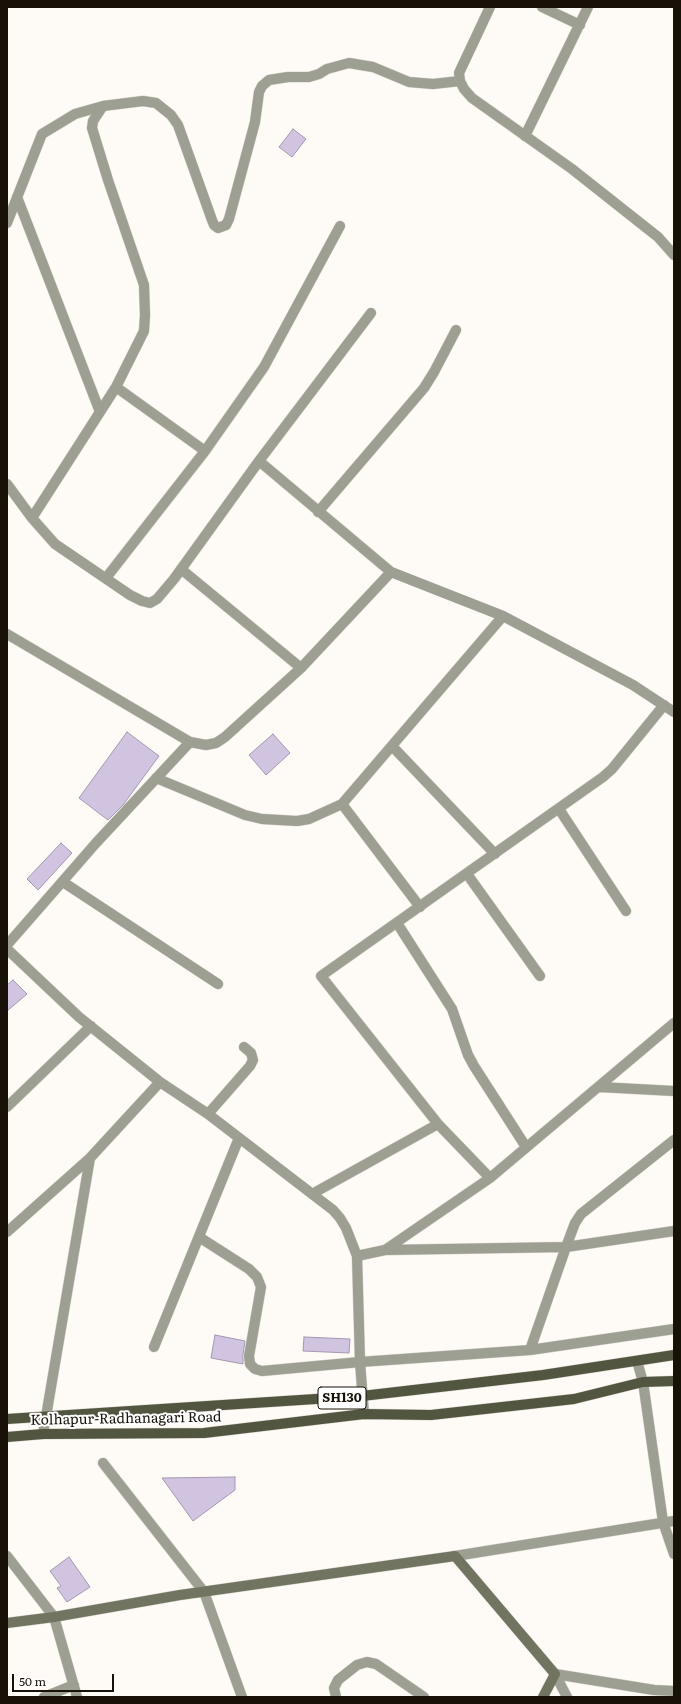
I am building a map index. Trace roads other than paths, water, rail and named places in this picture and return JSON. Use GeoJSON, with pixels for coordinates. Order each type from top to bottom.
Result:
{"type":"FeatureCollection","features":[{"type":"Feature","properties":{"kind":"main road","name":"SH130"},"geometry":{"type":"LineString","coordinates":[[7,1419],[362,1396],[543,1375],[674,1355]]}},
{"type":"Feature","properties":{"kind":"main road","name":"Kolhapur-Radhanagari Road"},"geometry":{"type":"LineString","coordinates":[[7,1437],[42,1434],[204,1433],[364,1414],[432,1416],[574,1399],[643,1382],[674,1381]]}},
{"type":"Feature","properties":{"kind":"street"},"geometry":{"type":"LineString","coordinates":[[490,7],[459,73],[460,81],[464,89],[472,98],[572,168],[658,237],[674,255]]}},
{"type":"Feature","properties":{"kind":"street"},"geometry":{"type":"LineString","coordinates":[[542,7],[580,25]]}},
{"type":"Feature","properties":{"kind":"street"},"geometry":{"type":"LineString","coordinates":[[525,136],[588,7]]}},
{"type":"Feature","properties":{"kind":"street"},"geometry":{"type":"LineString","coordinates":[[7,223],[42,134],[75,114],[103,106],[143,101],[156,103],[171,115],[178,125],[214,226],[218,228],[226,225],[229,219],[255,122],[259,92],[262,86],[269,80],[288,77],[309,77],[319,74],[327,69],[348,63],[373,67],[409,82],[432,84],[460,81]]}},
{"type":"Feature","properties":{"kind":"street"},"geometry":{"type":"LineString","coordinates":[[32,518],[116,388],[144,331],[146,315],[144,285],[92,128],[93,121],[103,106]]}},
{"type":"Feature","properties":{"kind":"street"},"geometry":{"type":"LineString","coordinates":[[17,197],[100,412]]}},
{"type":"Feature","properties":{"kind":"street"},"geometry":{"type":"LineString","coordinates":[[106,578],[205,451],[264,367],[340,226]]}},
{"type":"Feature","properties":{"kind":"street"},"geometry":{"type":"LineString","coordinates":[[7,484],[32,518],[55,544],[130,595],[150,603],[157,599],[181,569],[259,461],[371,313]]}},
{"type":"Feature","properties":{"kind":"street"},"geometry":{"type":"LineString","coordinates":[[318,512],[424,388],[456,330]]}},
{"type":"Feature","properties":{"kind":"street"},"geometry":{"type":"LineString","coordinates":[[116,388],[205,451]]}},
{"type":"Feature","properties":{"kind":"street"},"geometry":{"type":"LineString","coordinates":[[259,461],[391,572],[503,616],[633,685],[674,712]]}},
{"type":"Feature","properties":{"kind":"street"},"geometry":{"type":"LineString","coordinates":[[181,569],[301,668]]}},
{"type":"Feature","properties":{"kind":"street"},"geometry":{"type":"LineString","coordinates":[[7,634],[190,742],[206,745],[225,737],[301,668],[391,572]]}},
{"type":"Feature","properties":{"kind":"street"},"geometry":{"type":"LineString","coordinates":[[156,778],[245,815],[262,819],[297,821],[309,819],[342,804],[503,616]]}},
{"type":"Feature","properties":{"kind":"street"},"geometry":{"type":"LineString","coordinates":[[490,1178],[438,1124],[321,976],[496,854],[612,769],[664,705]]}},
{"type":"Feature","properties":{"kind":"street"},"geometry":{"type":"LineString","coordinates":[[7,945],[96,843],[190,742]]}},
{"type":"Feature","properties":{"kind":"street"},"geometry":{"type":"LineString","coordinates":[[392,746],[496,854]]}},
{"type":"Feature","properties":{"kind":"street"},"geometry":{"type":"LineString","coordinates":[[342,804],[420,907]]}},
{"type":"Feature","properties":{"kind":"street"},"geometry":{"type":"LineString","coordinates":[[559,809],[626,911]]}},
{"type":"Feature","properties":{"kind":"street"},"geometry":{"type":"LineString","coordinates":[[467,874],[540,976]]}},
{"type":"Feature","properties":{"kind":"street"},"geometry":{"type":"LineString","coordinates":[[63,882],[218,984]]}},
{"type":"Feature","properties":{"kind":"street"},"geometry":{"type":"LineString","coordinates":[[397,923],[452,1009],[468,1055],[526,1147]]}},
{"type":"Feature","properties":{"kind":"street"},"geometry":{"type":"LineString","coordinates":[[7,949],[91,1026],[160,1082],[208,1114],[333,1210],[340,1218],[346,1228],[357,1256],[360,1362],[364,1414]]}},
{"type":"Feature","properties":{"kind":"street"},"geometry":{"type":"LineString","coordinates":[[385,1250],[490,1178],[674,1023]]}},
{"type":"Feature","properties":{"kind":"street"},"geometry":{"type":"LineString","coordinates":[[7,1107],[91,1026]]}},
{"type":"Feature","properties":{"kind":"street"},"geometry":{"type":"LineString","coordinates":[[208,1114],[250,1066],[253,1060],[251,1054],[244,1047]]}},
{"type":"Feature","properties":{"kind":"street"},"geometry":{"type":"LineString","coordinates":[[7,1232],[90,1158],[160,1082]]}},
{"type":"Feature","properties":{"kind":"street"},"geometry":{"type":"LineString","coordinates":[[599,1087],[674,1091]]}},
{"type":"Feature","properties":{"kind":"street"},"geometry":{"type":"LineString","coordinates":[[312,1194],[438,1124]]}},
{"type":"Feature","properties":{"kind":"street"},"geometry":{"type":"LineString","coordinates":[[154,1347],[239,1138]]}},
{"type":"Feature","properties":{"kind":"street"},"geometry":{"type":"LineString","coordinates":[[530,1350],[566,1247],[575,1224],[581,1214],[674,1140]]}},
{"type":"Feature","properties":{"kind":"street"},"geometry":{"type":"LineString","coordinates":[[42,1434],[90,1158]]}},
{"type":"Feature","properties":{"kind":"street"},"geometry":{"type":"LineString","coordinates":[[357,1256],[385,1250],[566,1247],[674,1231]]}},
{"type":"Feature","properties":{"kind":"street"},"geometry":{"type":"LineString","coordinates":[[199,1237],[249,1269],[257,1277],[261,1287],[249,1356],[250,1364],[255,1369],[262,1372],[360,1362],[530,1350],[674,1329]]}},
{"type":"Feature","properties":{"kind":"street"},"geometry":{"type":"LineString","coordinates":[[637,1361],[643,1382],[663,1522],[674,1552]]}},
{"type":"Feature","properties":{"kind":"street"},"geometry":{"type":"LineString","coordinates":[[103,1463],[204,1592],[242,1697]]}},
{"type":"Feature","properties":{"kind":"street"},"geometry":{"type":"LineString","coordinates":[[7,1623],[54,1617],[204,1592],[455,1556],[674,1520]]}},
{"type":"Feature","properties":{"kind":"street"},"geometry":{"type":"LineString","coordinates":[[7,1556],[54,1617],[77,1697]]}},
{"type":"Feature","properties":{"kind":"street"},"geometry":{"type":"LineString","coordinates":[[455,1556],[555,1674],[567,1697]]}},
{"type":"Feature","properties":{"kind":"street"},"geometry":{"type":"LineString","coordinates":[[336,1697],[334,1688],[338,1680],[357,1666],[367,1662],[376,1664],[424,1697]]}},
{"type":"Feature","properties":{"kind":"street"},"geometry":{"type":"LineString","coordinates":[[555,1674],[656,1693],[674,1691]]}},
{"type":"Feature","properties":{"kind":"street"},"geometry":{"type":"LineString","coordinates":[[543,1697],[555,1674]]}},
{"type":"Feature","properties":{"kind":"street"},"geometry":{"type":"LineString","coordinates":[[44,1697],[74,1685]]}}]}
